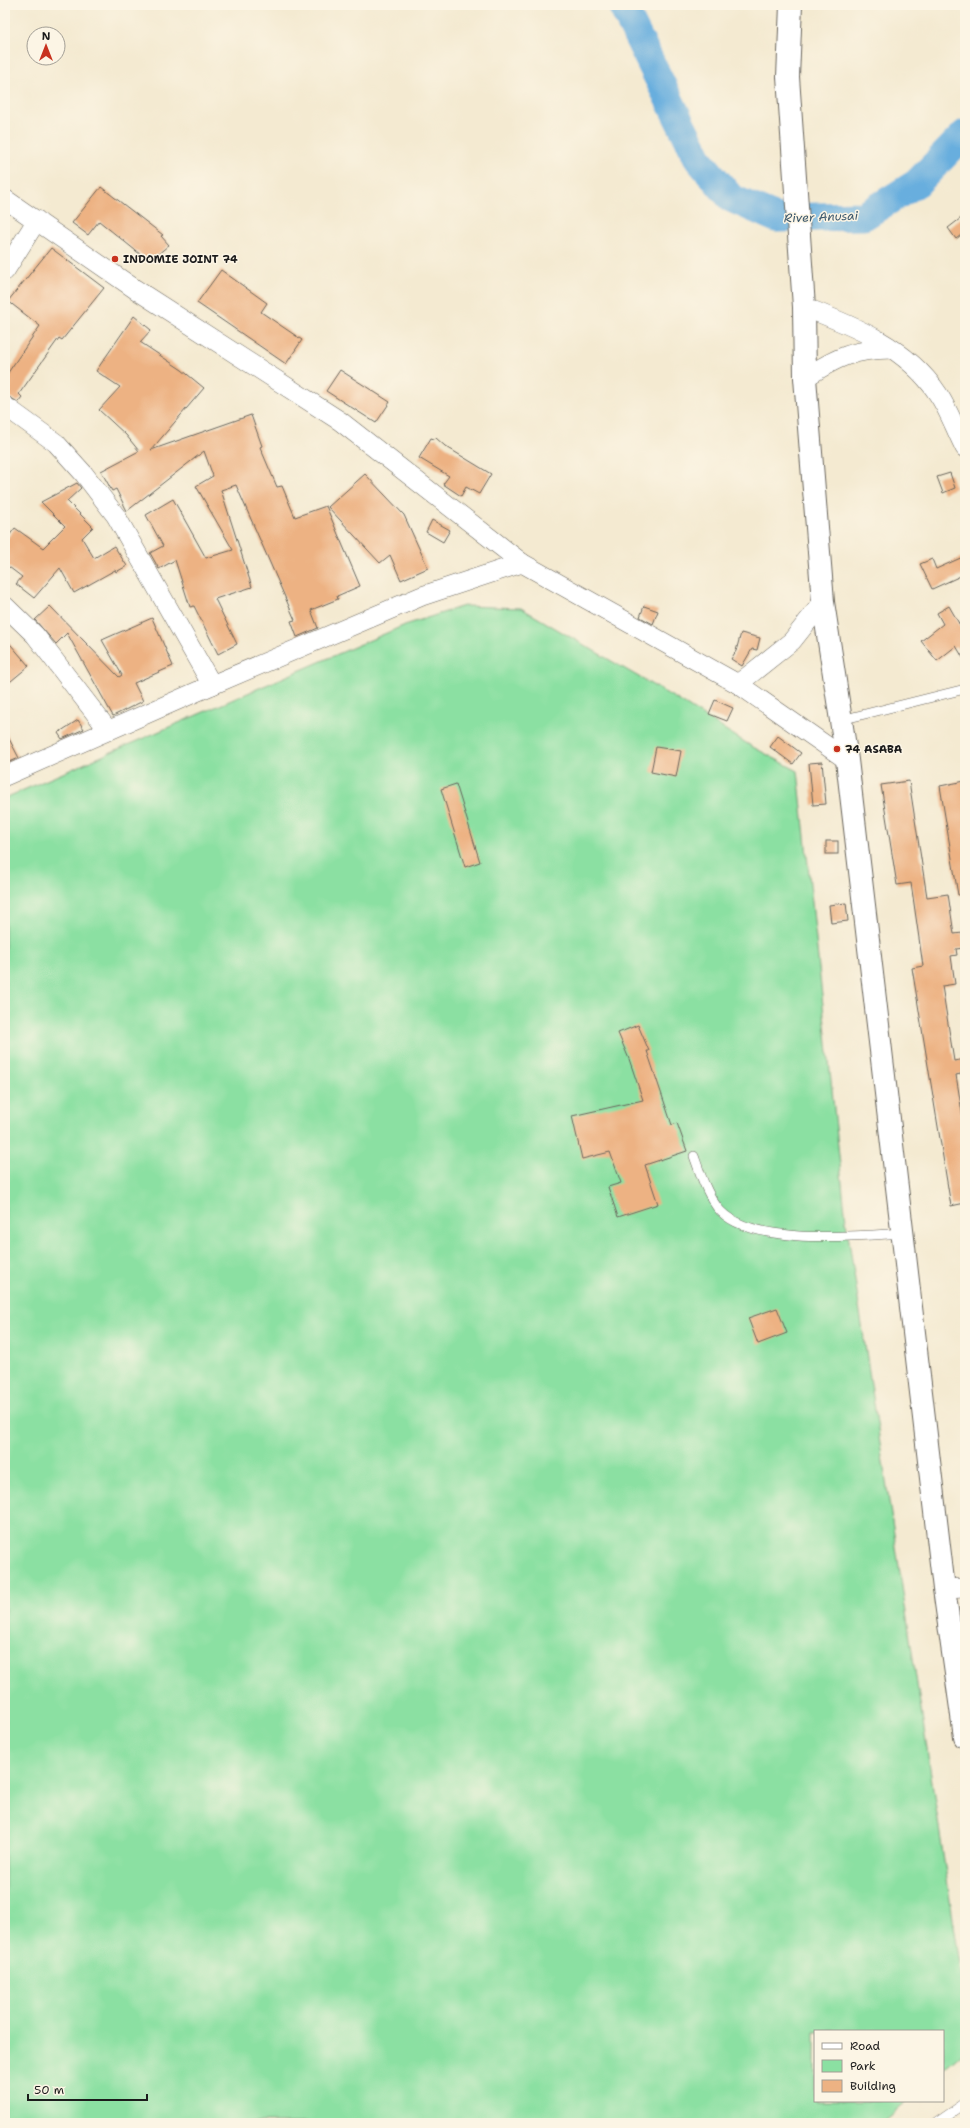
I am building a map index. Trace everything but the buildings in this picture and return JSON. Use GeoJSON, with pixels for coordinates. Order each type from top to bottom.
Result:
{"type":"FeatureCollection","features":[{"type":"Feature","properties":{"kind":"main road"},"geometry":{"type":"LineString","coordinates":[[791,5],[788,77],[804,307],[805,378],[824,602],[847,760],[903,1234],[955,1589],[965,1737]]}},
{"type":"Feature","properties":{"kind":"street"},"geometry":{"type":"LineString","coordinates":[[5,199],[135,289],[340,421],[522,563],[738,684],[847,760]]}},
{"type":"Feature","properties":{"kind":"street"},"geometry":{"type":"LineString","coordinates":[[5,271],[37,220]]}},
{"type":"Feature","properties":{"kind":"street"},"geometry":{"type":"LineString","coordinates":[[804,307],[843,322],[894,349],[922,373],[939,395],[965,448]]}},
{"type":"Feature","properties":{"kind":"street"},"geometry":{"type":"LineString","coordinates":[[805,378],[844,355],[868,349],[894,349]]}},
{"type":"Feature","properties":{"kind":"street"},"geometry":{"type":"LineString","coordinates":[[5,406],[56,443],[84,474],[116,516],[212,684]]}},
{"type":"Feature","properties":{"kind":"street"},"geometry":{"type":"LineString","coordinates":[[5,776],[212,684],[422,596],[522,563]]}},
{"type":"Feature","properties":{"kind":"street"},"geometry":{"type":"LineString","coordinates":[[738,684],[792,641],[824,602]]}},
{"type":"Feature","properties":{"kind":"street"},"geometry":{"type":"LineString","coordinates":[[5,606],[35,635],[108,730]]}},
{"type":"Feature","properties":{"kind":"lane"},"geometry":{"type":"LineString","coordinates":[[841,720],[965,689]]}},
{"type":"Feature","properties":{"kind":"lane"},"geometry":{"type":"LineString","coordinates":[[694,1156],[716,1206],[725,1215],[736,1222],[761,1231],[800,1236],[832,1237],[903,1234]]}},
{"type":"Feature","properties":{"kind":"lane"},"geometry":{"type":"LineString","coordinates":[[936,2123],[965,2103]]}},
{"type":"Feature","properties":{"kind":"green space"},"geometry":{"type":"Polygon","coordinates":[[[464,606],[521,608],[678,700],[751,746],[798,771],[846,1221],[965,1997],[965,2051],[944,2069],[944,2030],[814,2030],[814,2102],[906,2102],[881,2123],[5,2123],[5,798],[405,625],[464,606]]]}},
{"type":"Feature","properties":{"kind":"waterway","name":"River Anusai"},"geometry":{"type":"LineString","coordinates":[[622,5],[699,160],[731,198],[776,218],[864,216],[917,183],[965,134]]}},
{"type":"Feature","properties":{"kind":"place","name":"INDOMIE JOINT 74"},"geometry":{"type":"Point","coordinates":[115,259]}},
{"type":"Feature","properties":{"kind":"place","name":"74 ASABA"},"geometry":{"type":"Point","coordinates":[837,749]}}]}
